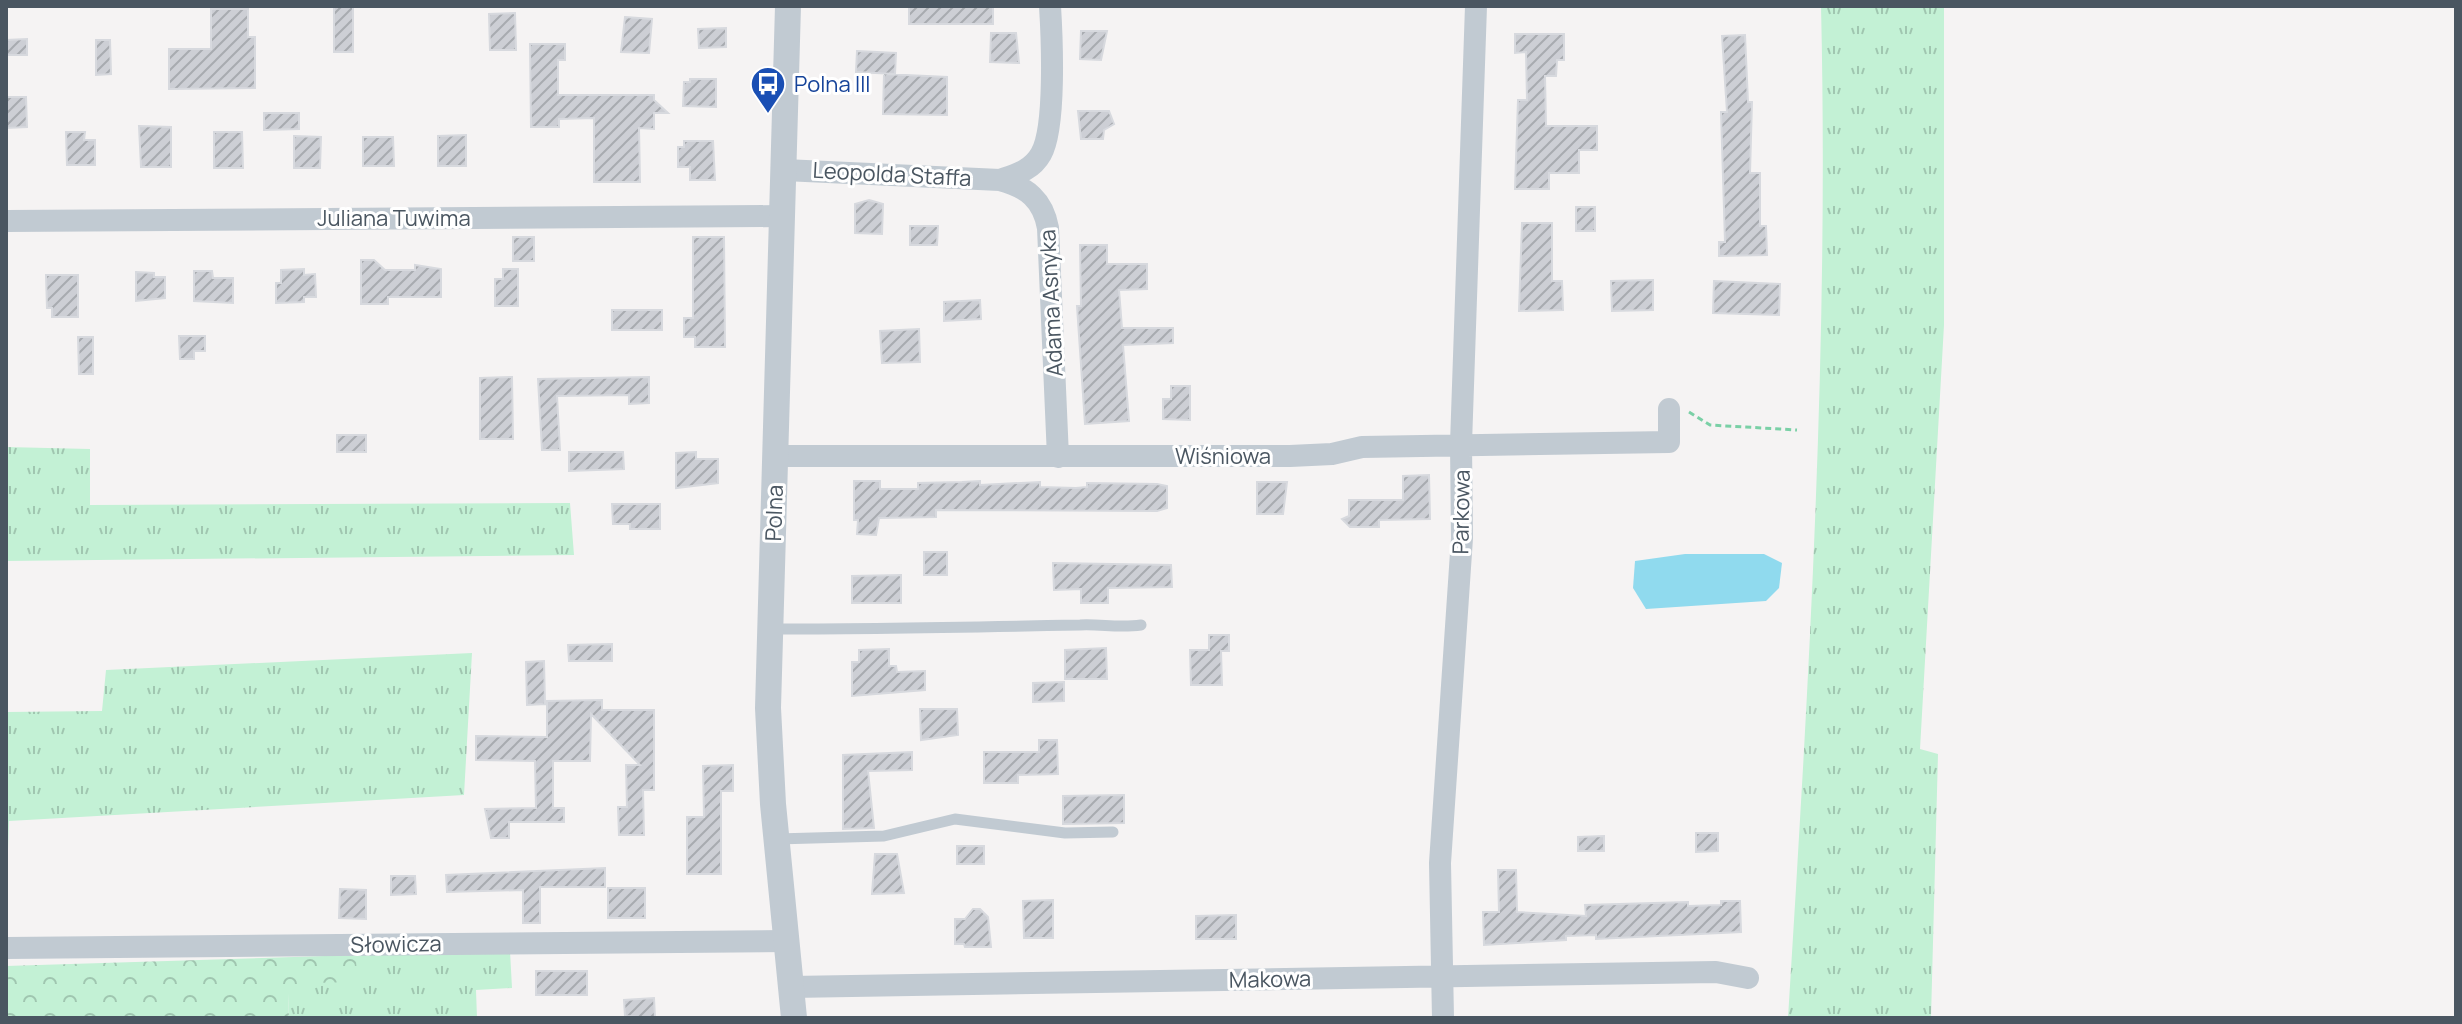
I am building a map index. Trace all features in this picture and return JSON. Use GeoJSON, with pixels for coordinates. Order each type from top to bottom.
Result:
{"type":"FeatureCollection","features":[{"type":"Feature","properties":{"kind":"street","name":"Polna"},"geometry":{"type":"LineString","coordinates":[[788,6],[769,736],[794,1018]]}},
{"type":"Feature","properties":{"kind":"street"},"geometry":{"type":"LineString","coordinates":[[1000,180],[1028,169],[1044,146],[1052,57],[1050,6]]}},
{"type":"Feature","properties":{"kind":"street","name":"Parkowa"},"geometry":{"type":"LineString","coordinates":[[1443,1018],[1441,834],[1462,538],[1461,444],[1476,6]]}},
{"type":"Feature","properties":{"kind":"street","name":"Leopolda Staffa"},"geometry":{"type":"LineString","coordinates":[[784,170],[1000,180]]}},
{"type":"Feature","properties":{"kind":"street","name":"Adama Asnyka"},"geometry":{"type":"LineString","coordinates":[[1000,180],[1026,188],[1047,220],[1058,457]]}},
{"type":"Feature","properties":{"kind":"street","name":"Juliana Tuwima"},"geometry":{"type":"LineString","coordinates":[[6,221],[783,216]]}},
{"type":"Feature","properties":{"kind":"street","name":"Wiśniowa"},"geometry":{"type":"LineString","coordinates":[[776,456],[1318,455],[1362,447],[1669,442],[1677,409]]}},
{"type":"Feature","properties":{"kind":"street","name":"Słowicza"},"geometry":{"type":"LineString","coordinates":[[6,948],[786,941]]}},
{"type":"Feature","properties":{"kind":"street","name":"Makowa"},"geometry":{"type":"LineString","coordinates":[[791,987],[1716,972],[1748,978]]}},
{"type":"Feature","properties":{"kind":"lane"},"geometry":{"type":"LineString","coordinates":[[770,629],[1036,628],[1082,624],[1119,628],[1141,625]]}},
{"type":"Feature","properties":{"kind":"lane"},"geometry":{"type":"LineString","coordinates":[[776,839],[884,836],[955,819],[1065,833],[1113,832]]}},
{"type":"Feature","properties":{"kind":"path"},"geometry":{"type":"LineString","coordinates":[[1677,409],[1710,425],[1797,430]]}},
{"type":"Feature","properties":{"kind":"green space"},"geometry":{"type":"Polygon","coordinates":[[[1821,6],[1944,6],[1944,325],[1920,749],[1938,754],[1931,1018],[1788,1018],[1810,639],[1820,386],[1821,6]]]}},
{"type":"Feature","properties":{"kind":"green space"},"geometry":{"type":"Polygon","coordinates":[[[6,447],[90,449],[90,505],[570,503],[574,555],[6,561],[6,447]]]}},
{"type":"Feature","properties":{"kind":"green space"},"geometry":{"type":"Polygon","coordinates":[[[472,653],[464,795],[9,821],[6,905],[6,712],[102,711],[106,670],[472,653]]]}},
{"type":"Feature","properties":{"kind":"green space"},"geometry":{"type":"Polygon","coordinates":[[[510,951],[512,988],[476,990],[477,1018],[289,1018],[288,994],[312,994],[312,983],[356,955],[510,951]]]}},
{"type":"Feature","properties":{"kind":"green space"},"geometry":{"type":"Polygon","coordinates":[[[356,955],[357,982],[313,983],[312,994],[288,994],[289,1018],[6,1018],[6,966],[356,955]]]}},
{"type":"Feature","properties":{"kind":"water"},"geometry":{"type":"Polygon","coordinates":[[[1685,554],[1764,554],[1782,563],[1779,588],[1766,601],[1646,609],[1633,588],[1635,561],[1685,554]]]}},
{"type":"Feature","properties":{"kind":"building"},"geometry":{"type":"Polygon","coordinates":[[[334,6],[353,6],[353,52],[334,52],[334,6]]]}},
{"type":"Feature","properties":{"kind":"building"},"geometry":{"type":"Polygon","coordinates":[[[909,6],[993,6],[993,24],[909,24],[909,6]]]}},
{"type":"Feature","properties":{"kind":"building"},"geometry":{"type":"Polygon","coordinates":[[[211,9],[248,9],[248,37],[255,37],[255,88],[169,89],[169,49],[211,49],[211,9]]]}},
{"type":"Feature","properties":{"kind":"building"},"geometry":{"type":"Polygon","coordinates":[[[515,13],[516,50],[490,50],[489,14],[515,13]]]}},
{"type":"Feature","properties":{"kind":"building"},"geometry":{"type":"Polygon","coordinates":[[[625,17],[652,19],[649,53],[621,52],[625,17]]]}},
{"type":"Feature","properties":{"kind":"building"},"geometry":{"type":"Polygon","coordinates":[[[726,28],[726,47],[699,48],[698,29],[726,28]]]}},
{"type":"Feature","properties":{"kind":"building"},"geometry":{"type":"Polygon","coordinates":[[[1081,31],[1107,31],[1101,60],[1080,59],[1081,31]]]}},
{"type":"Feature","properties":{"kind":"building"},"geometry":{"type":"Polygon","coordinates":[[[991,33],[1016,33],[1019,63],[990,62],[991,33]]]}},
{"type":"Feature","properties":{"kind":"building"},"geometry":{"type":"Polygon","coordinates":[[[1515,34],[1564,34],[1564,60],[1557,60],[1556,76],[1545,76],[1546,126],[1597,126],[1597,150],[1579,150],[1579,173],[1549,173],[1549,189],[1515,189],[1518,100],[1527,100],[1526,52],[1515,53],[1515,34]]]}},
{"type":"Feature","properties":{"kind":"building"},"geometry":{"type":"Polygon","coordinates":[[[1745,35],[1748,102],[1752,102],[1750,173],[1760,173],[1760,226],[1766,226],[1767,255],[1719,256],[1719,242],[1725,242],[1721,112],[1727,112],[1722,36],[1745,35]]]}},
{"type":"Feature","properties":{"kind":"building"},"geometry":{"type":"Polygon","coordinates":[[[27,39],[27,55],[6,55],[6,40],[27,39]]]}},
{"type":"Feature","properties":{"kind":"building"},"geometry":{"type":"Polygon","coordinates":[[[96,40],[110,40],[111,74],[96,75],[96,40]]]}},
{"type":"Feature","properties":{"kind":"building"},"geometry":{"type":"Polygon","coordinates":[[[530,44],[565,44],[565,60],[558,60],[558,95],[654,95],[654,100],[668,113],[654,113],[654,129],[639,128],[640,182],[594,182],[594,118],[559,119],[559,127],[531,127],[530,44]]]}},
{"type":"Feature","properties":{"kind":"building"},"geometry":{"type":"Polygon","coordinates":[[[857,51],[896,53],[895,74],[856,72],[857,51]]]}},
{"type":"Feature","properties":{"kind":"building"},"geometry":{"type":"Polygon","coordinates":[[[884,74],[947,77],[947,115],[883,114],[884,74]]]}},
{"type":"Feature","properties":{"kind":"building"},"geometry":{"type":"Polygon","coordinates":[[[690,79],[716,79],[716,107],[683,106],[684,82],[690,82],[690,79]]]}},
{"type":"Feature","properties":{"kind":"building"},"geometry":{"type":"Polygon","coordinates":[[[6,97],[26,97],[27,127],[6,128],[6,97]]]}},
{"type":"Feature","properties":{"kind":"building"},"geometry":{"type":"Polygon","coordinates":[[[1078,111],[1109,111],[1114,124],[1104,130],[1103,139],[1081,139],[1078,111]]]}},
{"type":"Feature","properties":{"kind":"building"},"geometry":{"type":"Polygon","coordinates":[[[264,113],[299,113],[299,129],[264,130],[264,113]]]}},
{"type":"Feature","properties":{"kind":"building"},"geometry":{"type":"Polygon","coordinates":[[[139,126],[171,127],[171,167],[141,167],[139,126]]]}},
{"type":"Feature","properties":{"kind":"building"},"geometry":{"type":"Polygon","coordinates":[[[66,132],[85,132],[84,140],[95,140],[95,165],[67,165],[66,132]]]}},
{"type":"Feature","properties":{"kind":"building"},"geometry":{"type":"Polygon","coordinates":[[[214,132],[242,132],[243,168],[214,168],[214,132]]]}},
{"type":"Feature","properties":{"kind":"building"},"geometry":{"type":"Polygon","coordinates":[[[466,135],[466,166],[438,166],[438,136],[466,135]]]}},
{"type":"Feature","properties":{"kind":"building"},"geometry":{"type":"Polygon","coordinates":[[[294,136],[321,137],[320,168],[294,168],[294,136]]]}},
{"type":"Feature","properties":{"kind":"building"},"geometry":{"type":"Polygon","coordinates":[[[363,137],[393,137],[394,166],[363,166],[363,137]]]}},
{"type":"Feature","properties":{"kind":"building"},"geometry":{"type":"Polygon","coordinates":[[[684,141],[713,141],[715,180],[690,180],[690,167],[678,167],[678,147],[684,147],[684,141]]]}},
{"type":"Feature","properties":{"kind":"building"},"geometry":{"type":"Polygon","coordinates":[[[869,200],[883,204],[882,234],[855,233],[855,204],[869,200]]]}},
{"type":"Feature","properties":{"kind":"building"},"geometry":{"type":"Polygon","coordinates":[[[1576,207],[1595,207],[1595,231],[1576,231],[1576,207]]]}},
{"type":"Feature","properties":{"kind":"building"},"geometry":{"type":"Polygon","coordinates":[[[1522,223],[1552,223],[1552,281],[1562,281],[1563,310],[1519,311],[1522,223]]]}},
{"type":"Feature","properties":{"kind":"building"},"geometry":{"type":"Polygon","coordinates":[[[910,226],[938,226],[937,245],[910,245],[910,226]]]}},
{"type":"Feature","properties":{"kind":"building"},"geometry":{"type":"Polygon","coordinates":[[[513,237],[534,237],[534,261],[513,261],[513,237]]]}},
{"type":"Feature","properties":{"kind":"building"},"geometry":{"type":"Polygon","coordinates":[[[693,237],[724,237],[725,347],[695,347],[695,337],[684,337],[684,318],[693,318],[693,237]]]}},
{"type":"Feature","properties":{"kind":"building"},"geometry":{"type":"Polygon","coordinates":[[[1080,245],[1107,245],[1107,264],[1147,264],[1147,289],[1119,290],[1122,328],[1173,328],[1173,343],[1123,345],[1129,421],[1085,424],[1077,306],[1081,306],[1080,245]]]}},
{"type":"Feature","properties":{"kind":"building"},"geometry":{"type":"Polygon","coordinates":[[[361,260],[374,260],[385,270],[415,270],[415,265],[441,269],[441,297],[388,297],[388,304],[361,304],[361,260]]]}},
{"type":"Feature","properties":{"kind":"building"},"geometry":{"type":"Polygon","coordinates":[[[304,269],[304,275],[315,274],[316,297],[304,297],[304,302],[276,303],[276,283],[281,283],[281,270],[304,269]]]}},
{"type":"Feature","properties":{"kind":"building"},"geometry":{"type":"Polygon","coordinates":[[[503,269],[518,269],[518,306],[495,306],[495,279],[503,279],[503,269]]]}},
{"type":"Feature","properties":{"kind":"building"},"geometry":{"type":"Polygon","coordinates":[[[194,271],[212,271],[213,278],[233,278],[233,303],[194,301],[194,271]]]}},
{"type":"Feature","properties":{"kind":"building"},"geometry":{"type":"Polygon","coordinates":[[[136,272],[165,277],[165,298],[136,301],[136,272]]]}},
{"type":"Feature","properties":{"kind":"building"},"geometry":{"type":"Polygon","coordinates":[[[46,275],[78,275],[78,317],[52,317],[52,308],[47,308],[46,275]]]}},
{"type":"Feature","properties":{"kind":"building"},"geometry":{"type":"Polygon","coordinates":[[[1653,280],[1653,310],[1612,311],[1611,281],[1653,280]]]}},
{"type":"Feature","properties":{"kind":"building"},"geometry":{"type":"Polygon","coordinates":[[[1714,281],[1780,284],[1779,315],[1713,313],[1714,281]]]}},
{"type":"Feature","properties":{"kind":"building"},"geometry":{"type":"Polygon","coordinates":[[[980,300],[981,319],[944,321],[944,302],[980,300]]]}},
{"type":"Feature","properties":{"kind":"building"},"geometry":{"type":"Polygon","coordinates":[[[612,310],[662,310],[662,330],[612,330],[612,310]]]}},
{"type":"Feature","properties":{"kind":"building"},"geometry":{"type":"Polygon","coordinates":[[[919,329],[920,362],[882,363],[880,331],[919,329]]]}},
{"type":"Feature","properties":{"kind":"building"},"geometry":{"type":"Polygon","coordinates":[[[179,336],[205,336],[205,351],[194,351],[194,359],[180,359],[179,336]]]}},
{"type":"Feature","properties":{"kind":"building"},"geometry":{"type":"Polygon","coordinates":[[[78,337],[93,337],[93,374],[79,374],[78,337]]]}},
{"type":"Feature","properties":{"kind":"building"},"geometry":{"type":"Polygon","coordinates":[[[512,377],[513,439],[480,439],[480,378],[512,377]]]}},
{"type":"Feature","properties":{"kind":"building"},"geometry":{"type":"Polygon","coordinates":[[[649,377],[649,403],[629,404],[629,395],[557,396],[560,450],[542,450],[538,379],[649,377]]]}},
{"type":"Feature","properties":{"kind":"building"},"geometry":{"type":"Polygon","coordinates":[[[1171,386],[1190,386],[1190,420],[1163,419],[1163,399],[1171,399],[1171,386]]]}},
{"type":"Feature","properties":{"kind":"building"},"geometry":{"type":"Polygon","coordinates":[[[337,435],[366,435],[366,452],[337,452],[337,435]]]}},
{"type":"Feature","properties":{"kind":"building"},"geometry":{"type":"Polygon","coordinates":[[[569,452],[623,452],[624,469],[569,471],[569,452]]]}},
{"type":"Feature","properties":{"kind":"building"},"geometry":{"type":"Polygon","coordinates":[[[696,452],[696,459],[718,459],[718,483],[676,488],[676,453],[696,452]]]}},
{"type":"Feature","properties":{"kind":"building"},"geometry":{"type":"Polygon","coordinates":[[[1429,475],[1430,519],[1379,520],[1379,527],[1350,527],[1342,519],[1349,516],[1349,500],[1403,500],[1403,476],[1429,475]]]}},
{"type":"Feature","properties":{"kind":"building"},"geometry":{"type":"Polygon","coordinates":[[[854,481],[880,481],[880,489],[918,489],[918,483],[980,481],[980,485],[1040,482],[1040,487],[1076,488],[1087,487],[1087,483],[1157,484],[1167,486],[1167,508],[1157,511],[936,510],[936,517],[879,518],[876,535],[857,534],[854,481]]]}},
{"type":"Feature","properties":{"kind":"building"},"geometry":{"type":"Polygon","coordinates":[[[1257,482],[1287,482],[1283,514],[1257,514],[1257,482]]]}},
{"type":"Feature","properties":{"kind":"building"},"geometry":{"type":"Polygon","coordinates":[[[612,504],[660,504],[660,529],[630,529],[630,524],[613,524],[612,504]]]}},
{"type":"Feature","properties":{"kind":"building"},"geometry":{"type":"Polygon","coordinates":[[[924,552],[947,552],[947,575],[924,575],[924,552]]]}},
{"type":"Feature","properties":{"kind":"building"},"geometry":{"type":"Polygon","coordinates":[[[1053,563],[1171,565],[1172,587],[1108,588],[1108,603],[1081,603],[1081,589],[1054,590],[1053,563]]]}},
{"type":"Feature","properties":{"kind":"building"},"geometry":{"type":"Polygon","coordinates":[[[901,575],[901,603],[852,603],[852,576],[901,575]]]}},
{"type":"Feature","properties":{"kind":"building"},"geometry":{"type":"Polygon","coordinates":[[[1209,635],[1229,635],[1229,651],[1221,651],[1222,685],[1191,685],[1190,650],[1209,650],[1209,635]]]}},
{"type":"Feature","properties":{"kind":"building"},"geometry":{"type":"Polygon","coordinates":[[[612,644],[612,661],[569,661],[568,645],[612,644]]]}},
{"type":"Feature","properties":{"kind":"building"},"geometry":{"type":"Polygon","coordinates":[[[1106,648],[1107,679],[1065,679],[1065,650],[1106,648]]]}},
{"type":"Feature","properties":{"kind":"building"},"geometry":{"type":"Polygon","coordinates":[[[889,649],[889,666],[896,666],[897,672],[925,671],[925,690],[852,696],[852,662],[859,662],[859,650],[889,649]]]}},
{"type":"Feature","properties":{"kind":"building"},"geometry":{"type":"Polygon","coordinates":[[[544,661],[545,704],[527,705],[526,662],[544,661]]]}},
{"type":"Feature","properties":{"kind":"building"},"geometry":{"type":"Polygon","coordinates":[[[1064,682],[1064,701],[1033,702],[1033,683],[1064,682]]]}},
{"type":"Feature","properties":{"kind":"building"},"geometry":{"type":"Polygon","coordinates":[[[602,700],[602,710],[654,710],[654,790],[643,790],[644,835],[619,835],[618,807],[627,807],[626,765],[640,765],[591,714],[590,761],[553,761],[553,808],[564,808],[564,822],[509,822],[509,838],[491,838],[485,809],[536,808],[535,761],[476,760],[476,736],[547,737],[547,701],[602,700]]]}},
{"type":"Feature","properties":{"kind":"building"},"geometry":{"type":"Polygon","coordinates":[[[920,709],[957,709],[958,735],[921,740],[920,709]]]}},
{"type":"Feature","properties":{"kind":"building"},"geometry":{"type":"Polygon","coordinates":[[[1039,740],[1057,740],[1058,774],[1018,775],[1018,783],[984,783],[984,752],[1039,752],[1039,740]]]}},
{"type":"Feature","properties":{"kind":"building"},"geometry":{"type":"Polygon","coordinates":[[[912,752],[912,770],[868,771],[874,828],[843,829],[843,755],[912,752]]]}},
{"type":"Feature","properties":{"kind":"building"},"geometry":{"type":"Polygon","coordinates":[[[733,765],[733,791],[721,791],[721,874],[687,874],[687,817],[704,817],[703,766],[733,765]]]}},
{"type":"Feature","properties":{"kind":"building"},"geometry":{"type":"Polygon","coordinates":[[[1124,795],[1124,823],[1063,824],[1063,796],[1124,795]]]}},
{"type":"Feature","properties":{"kind":"building"},"geometry":{"type":"Polygon","coordinates":[[[1696,833],[1718,833],[1718,851],[1696,852],[1696,833]]]}},
{"type":"Feature","properties":{"kind":"building"},"geometry":{"type":"Polygon","coordinates":[[[1604,836],[1604,851],[1578,851],[1578,837],[1604,836]]]}},
{"type":"Feature","properties":{"kind":"building"},"geometry":{"type":"Polygon","coordinates":[[[957,846],[984,846],[984,864],[957,864],[957,846]]]}},
{"type":"Feature","properties":{"kind":"building"},"geometry":{"type":"Polygon","coordinates":[[[875,854],[897,854],[904,893],[872,894],[875,854]]]}},
{"type":"Feature","properties":{"kind":"building"},"geometry":{"type":"Polygon","coordinates":[[[605,868],[605,887],[540,887],[540,923],[523,923],[523,890],[447,892],[446,875],[605,868]]]}},
{"type":"Feature","properties":{"kind":"building"},"geometry":{"type":"Polygon","coordinates":[[[1498,870],[1516,870],[1517,912],[1586,916],[1585,905],[1688,902],[1688,906],[1740,901],[1741,932],[1596,939],[1596,935],[1566,936],[1566,940],[1484,945],[1483,912],[1499,912],[1498,870]]]}},
{"type":"Feature","properties":{"kind":"building"},"geometry":{"type":"Polygon","coordinates":[[[391,876],[415,876],[416,894],[391,895],[391,876]]]}},
{"type":"Feature","properties":{"kind":"building"},"geometry":{"type":"Polygon","coordinates":[[[608,888],[645,888],[645,918],[608,918],[608,888]]]}},
{"type":"Feature","properties":{"kind":"building"},"geometry":{"type":"Polygon","coordinates":[[[340,889],[366,890],[366,919],[339,918],[340,889]]]}},
{"type":"Feature","properties":{"kind":"building"},"geometry":{"type":"Polygon","coordinates":[[[1053,900],[1053,938],[1024,938],[1023,901],[1053,900]]]}},
{"type":"Feature","properties":{"kind":"building"},"geometry":{"type":"Polygon","coordinates":[[[973,909],[980,909],[988,917],[991,947],[955,944],[955,919],[965,919],[973,909]]]}},
{"type":"Feature","properties":{"kind":"building"},"geometry":{"type":"Polygon","coordinates":[[[1236,915],[1236,939],[1196,939],[1196,916],[1236,915]]]}},
{"type":"Feature","properties":{"kind":"building"},"geometry":{"type":"Polygon","coordinates":[[[536,971],[587,971],[587,995],[536,995],[536,971]]]}},
{"type":"Feature","properties":{"kind":"building"},"geometry":{"type":"Polygon","coordinates":[[[654,998],[655,1018],[625,1016],[624,1000],[654,998]]]}},
{"type":"Feature","properties":{"kind":"place","name":"Polna III"},"geometry":{"type":"Point","coordinates":[768,115]}}]}
